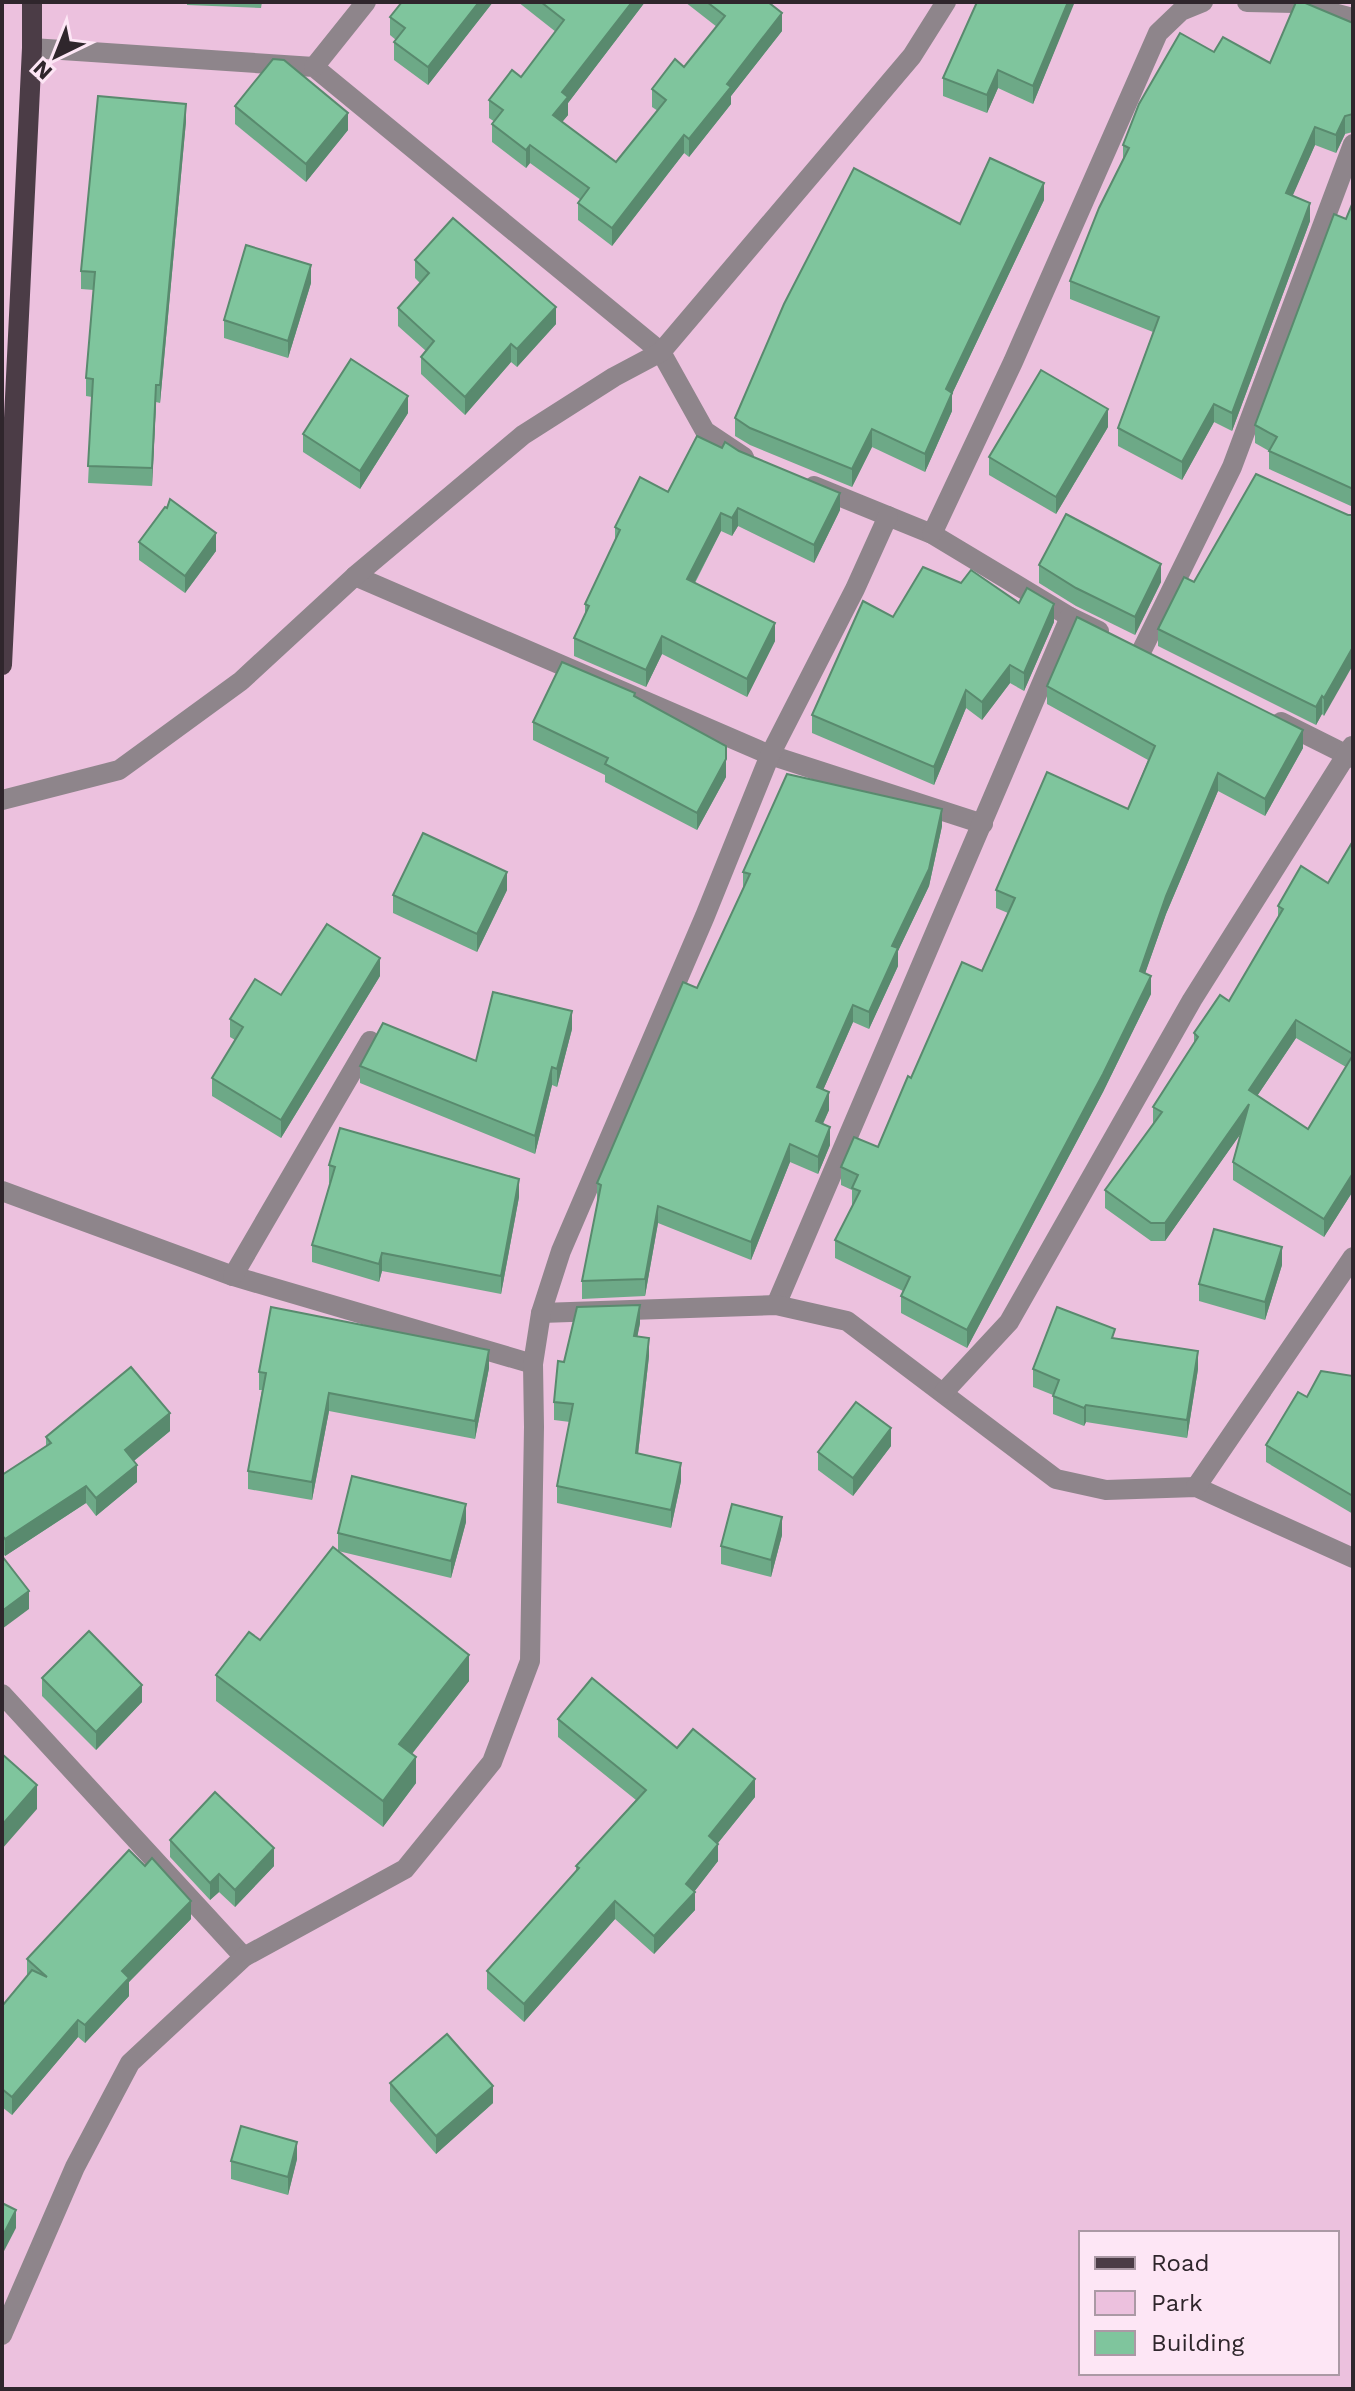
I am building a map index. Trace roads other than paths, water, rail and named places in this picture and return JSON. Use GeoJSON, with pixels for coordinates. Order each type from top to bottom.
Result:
{"type":"FeatureCollection","features":[{"type":"Feature","properties":{"kind":"main road"},"geometry":{"type":"LineString","coordinates":[[2,665],[32,2]]}},
{"type":"Feature","properties":{"kind":"street"},"geometry":{"type":"LineString","coordinates":[[314,67],[366,2]]}},
{"type":"Feature","properties":{"kind":"street"},"geometry":{"type":"LineString","coordinates":[[2,800],[119,770],[241,681],[355,576],[523,435],[614,377],[661,352],[912,56],[946,2]]}},
{"type":"Feature","properties":{"kind":"street"},"geometry":{"type":"LineString","coordinates":[[932,534],[1013,362],[1158,33],[1181,11],[1203,2]]}},
{"type":"Feature","properties":{"kind":"street"},"geometry":{"type":"LineString","coordinates":[[1247,2],[1295,3],[1353,18]]}},
{"type":"Feature","properties":{"kind":"street"},"geometry":{"type":"LineString","coordinates":[[32,48],[314,67],[661,352],[705,431],[744,457],[759,463]]}},
{"type":"Feature","properties":{"kind":"street"},"geometry":{"type":"LineString","coordinates":[[802,481],[932,534],[1070,617],[1134,649],[1238,470],[1353,144]]}},
{"type":"Feature","properties":{"kind":"street"},"geometry":{"type":"LineString","coordinates":[[2,2335],[75,2167],[130,2063],[244,1957],[405,1869],[492,1762],[530,1661],[533,1364],[541,1313],[561,1251],[705,916],[770,755],[855,589],[888,516]]}},
{"type":"Feature","properties":{"kind":"street"},"geometry":{"type":"LineString","coordinates":[[355,576],[770,755],[983,824]]}},
{"type":"Feature","properties":{"kind":"street"},"geometry":{"type":"LineString","coordinates":[[776,1305],[1070,617]]}},
{"type":"Feature","properties":{"kind":"street"},"geometry":{"type":"LineString","coordinates":[[943,1393],[1009,1322],[1192,1000],[1351,752],[1265,714]]}},
{"type":"Feature","properties":{"kind":"street"},"geometry":{"type":"LineString","coordinates":[[233,1276],[370,1041]]}},
{"type":"Feature","properties":{"kind":"street"},"geometry":{"type":"LineString","coordinates":[[2,1191],[233,1276],[533,1364]]}},
{"type":"Feature","properties":{"kind":"street"},"geometry":{"type":"LineString","coordinates":[[1196,1487],[1353,1257]]}},
{"type":"Feature","properties":{"kind":"street"},"geometry":{"type":"LineString","coordinates":[[541,1313],[776,1305],[847,1321],[1056,1479],[1106,1490],[1196,1487],[1353,1558]]}},
{"type":"Feature","properties":{"kind":"street"},"geometry":{"type":"LineString","coordinates":[[2,1694],[244,1957]]}}]}
